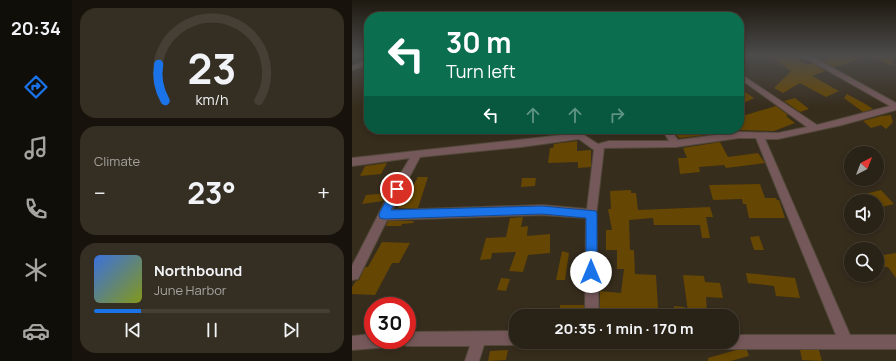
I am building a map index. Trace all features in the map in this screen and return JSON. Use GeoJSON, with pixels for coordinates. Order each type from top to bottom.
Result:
{"type":"FeatureCollection","features":[{"type":"Feature","properties":{"kind":"street"},"geometry":{"type":"LineString","coordinates":[[835,73],[896,107]]}},
{"type":"Feature","properties":{"kind":"street"},"geometry":{"type":"LineString","coordinates":[[744,79],[814,128]]}},
{"type":"Feature","properties":{"kind":"street"},"geometry":{"type":"LineString","coordinates":[[592,309],[591,214],[599,149],[601,146],[608,144],[676,144],[739,135],[778,136],[842,122],[896,107]]}},
{"type":"Feature","properties":{"kind":"street"},"geometry":{"type":"LineString","coordinates":[[669,134],[676,144]]}},
{"type":"Feature","properties":{"kind":"street"},"geometry":{"type":"LineString","coordinates":[[760,135],[846,342]]}},
{"type":"Feature","properties":{"kind":"street"},"geometry":{"type":"LineString","coordinates":[[352,162],[581,136],[599,149]]}},
{"type":"Feature","properties":{"kind":"street"},"geometry":{"type":"LineString","coordinates":[[354,275],[417,154]]}},
{"type":"Feature","properties":{"kind":"street"},"geometry":{"type":"LineString","coordinates":[[384,215],[542,210],[592,214]]}},
{"type":"Feature","properties":{"kind":"street"},"geometry":{"type":"LineString","coordinates":[[416,339],[509,338]]}},
{"type":"Feature","properties":{"kind":"street"},"geometry":{"type":"LineString","coordinates":[[472,361],[479,339]]}},
{"type":"Feature","properties":{"kind":"street"},"geometry":{"type":"LineString","coordinates":[[352,343],[364,342]]}},
{"type":"Feature","properties":{"kind":"street"},"geometry":{"type":"LineString","coordinates":[[739,342],[896,342]]}},
{"type":"Feature","properties":{"kind":"building"},"geometry":{"type":"Polygon","coordinates":[[[789,73],[820,73],[812,76],[839,91],[826,97],[800,83],[783,93],[774,88],[789,73]]]}},
{"type":"Feature","properties":{"kind":"building"},"geometry":{"type":"Polygon","coordinates":[[[744,91],[754,98],[744,103],[744,91]]]}},
{"type":"Feature","properties":{"kind":"building"},"geometry":{"type":"Polygon","coordinates":[[[847,94],[873,109],[863,112],[844,98],[847,94]]]}},
{"type":"Feature","properties":{"kind":"building"},"geometry":{"type":"Polygon","coordinates":[[[795,98],[809,109],[800,112],[784,101],[795,98]]]}},
{"type":"Feature","properties":{"kind":"building"},"geometry":{"type":"Polygon","coordinates":[[[776,106],[788,115],[786,116],[795,123],[774,131],[744,130],[744,116],[776,106]]]}},
{"type":"Feature","properties":{"kind":"building"},"geometry":{"type":"Polygon","coordinates":[[[891,115],[893,122],[886,129],[881,125],[871,128],[863,121],[881,116],[891,115]]]}},
{"type":"Feature","properties":{"kind":"building"},"geometry":{"type":"Polygon","coordinates":[[[676,134],[716,134],[679,138],[676,134]]]}},
{"type":"Feature","properties":{"kind":"building"},"geometry":{"type":"Polygon","coordinates":[[[577,141],[577,151],[591,150],[591,167],[578,168],[578,162],[548,163],[550,148],[553,148],[554,144],[577,141]]]}},
{"type":"Feature","properties":{"kind":"building"},"geometry":{"type":"Polygon","coordinates":[[[720,142],[728,157],[758,153],[765,163],[726,168],[724,165],[699,167],[700,172],[680,174],[678,158],[687,158],[683,148],[720,142]]]}},
{"type":"Feature","properties":{"kind":"building"},"geometry":{"type":"Polygon","coordinates":[[[387,163],[381,174],[360,176],[365,166],[387,163]]]}},
{"type":"Feature","properties":{"kind":"building"},"geometry":{"type":"Polygon","coordinates":[[[418,177],[428,177],[418,208],[398,208],[403,196],[408,195],[418,177]]]}},
{"type":"Feature","properties":{"kind":"building"},"geometry":{"type":"Polygon","coordinates":[[[522,178],[536,178],[535,186],[521,187],[522,178]]]}},
{"type":"Feature","properties":{"kind":"building"},"geometry":{"type":"Polygon","coordinates":[[[760,184],[765,198],[776,198],[779,200],[785,218],[749,218],[746,204],[743,204],[742,199],[713,200],[709,185],[760,184]]]}},
{"type":"Feature","properties":{"kind":"building"},"geometry":{"type":"Polygon","coordinates":[[[631,190],[631,193],[636,193],[638,210],[710,207],[713,217],[706,217],[710,238],[702,238],[700,225],[654,225],[653,218],[629,220],[630,250],[634,250],[635,274],[656,275],[658,308],[600,309],[600,291],[621,293],[624,269],[617,269],[617,250],[606,250],[606,230],[612,230],[608,209],[611,209],[610,191],[631,190]]]}},
{"type":"Feature","properties":{"kind":"building"},"geometry":{"type":"Polygon","coordinates":[[[881,190],[894,204],[884,206],[884,194],[866,194],[881,190]]]}},
{"type":"Feature","properties":{"kind":"building"},"geometry":{"type":"Polygon","coordinates":[[[388,193],[383,201],[362,204],[366,195],[388,193]]]}},
{"type":"Feature","properties":{"kind":"building"},"geometry":{"type":"Polygon","coordinates":[[[523,217],[521,227],[528,226],[527,236],[550,234],[550,253],[528,255],[523,272],[509,271],[516,252],[492,253],[491,259],[480,260],[486,238],[506,237],[510,218],[523,217]]]}},
{"type":"Feature","properties":{"kind":"building"},"geometry":{"type":"Polygon","coordinates":[[[388,221],[414,221],[413,223],[402,224],[401,226],[386,226],[388,221]]]}},
{"type":"Feature","properties":{"kind":"building"},"geometry":{"type":"Polygon","coordinates":[[[759,236],[764,250],[754,250],[750,237],[759,236]]]}},
{"type":"Feature","properties":{"kind":"building"},"geometry":{"type":"Polygon","coordinates":[[[382,242],[410,243],[399,263],[392,263],[375,295],[352,294],[352,287],[356,281],[359,280],[365,267],[368,267],[382,242]]]}},
{"type":"Feature","properties":{"kind":"building"},"geometry":{"type":"Polygon","coordinates":[[[562,251],[569,253],[565,280],[556,280],[562,251]]]}},
{"type":"Feature","properties":{"kind":"building"},"geometry":{"type":"Polygon","coordinates":[[[896,253],[896,278],[888,267],[884,267],[884,255],[896,253]]]}},
{"type":"Feature","properties":{"kind":"building"},"geometry":{"type":"Polygon","coordinates":[[[746,273],[795,278],[800,298],[776,296],[774,286],[748,283],[746,273]]]}},
{"type":"Feature","properties":{"kind":"building"},"geometry":{"type":"Polygon","coordinates":[[[683,275],[704,276],[705,282],[720,283],[723,298],[706,297],[707,309],[688,309],[683,275]]]}},
{"type":"Feature","properties":{"kind":"building"},"geometry":{"type":"Polygon","coordinates":[[[501,278],[510,279],[506,291],[497,290],[501,278]]]}},
{"type":"Feature","properties":{"kind":"building"},"geometry":{"type":"Polygon","coordinates":[[[560,305],[584,305],[584,309],[560,309],[560,305]]]}},
{"type":"Feature","properties":{"kind":"building"},"geometry":{"type":"Polygon","coordinates":[[[674,306],[685,307],[685,309],[674,309],[674,306]]]}},
{"type":"Feature","properties":{"kind":"building"},"geometry":{"type":"Polygon","coordinates":[[[508,350],[506,360],[488,361],[490,351],[508,350]]]}},
{"type":"Feature","properties":{"kind":"building"},"geometry":{"type":"Polygon","coordinates":[[[736,350],[747,350],[749,356],[731,361],[708,361],[708,358],[736,350]]]}},
{"type":"Feature","properties":{"kind":"building"},"geometry":{"type":"Polygon","coordinates":[[[800,350],[819,350],[822,361],[802,360],[800,350]]]}},
{"type":"Feature","properties":{"kind":"route"},"geometry":{"type":"LineString","coordinates":[[397,189],[384,215],[542,210],[592,214],[591,272]]}}]}
